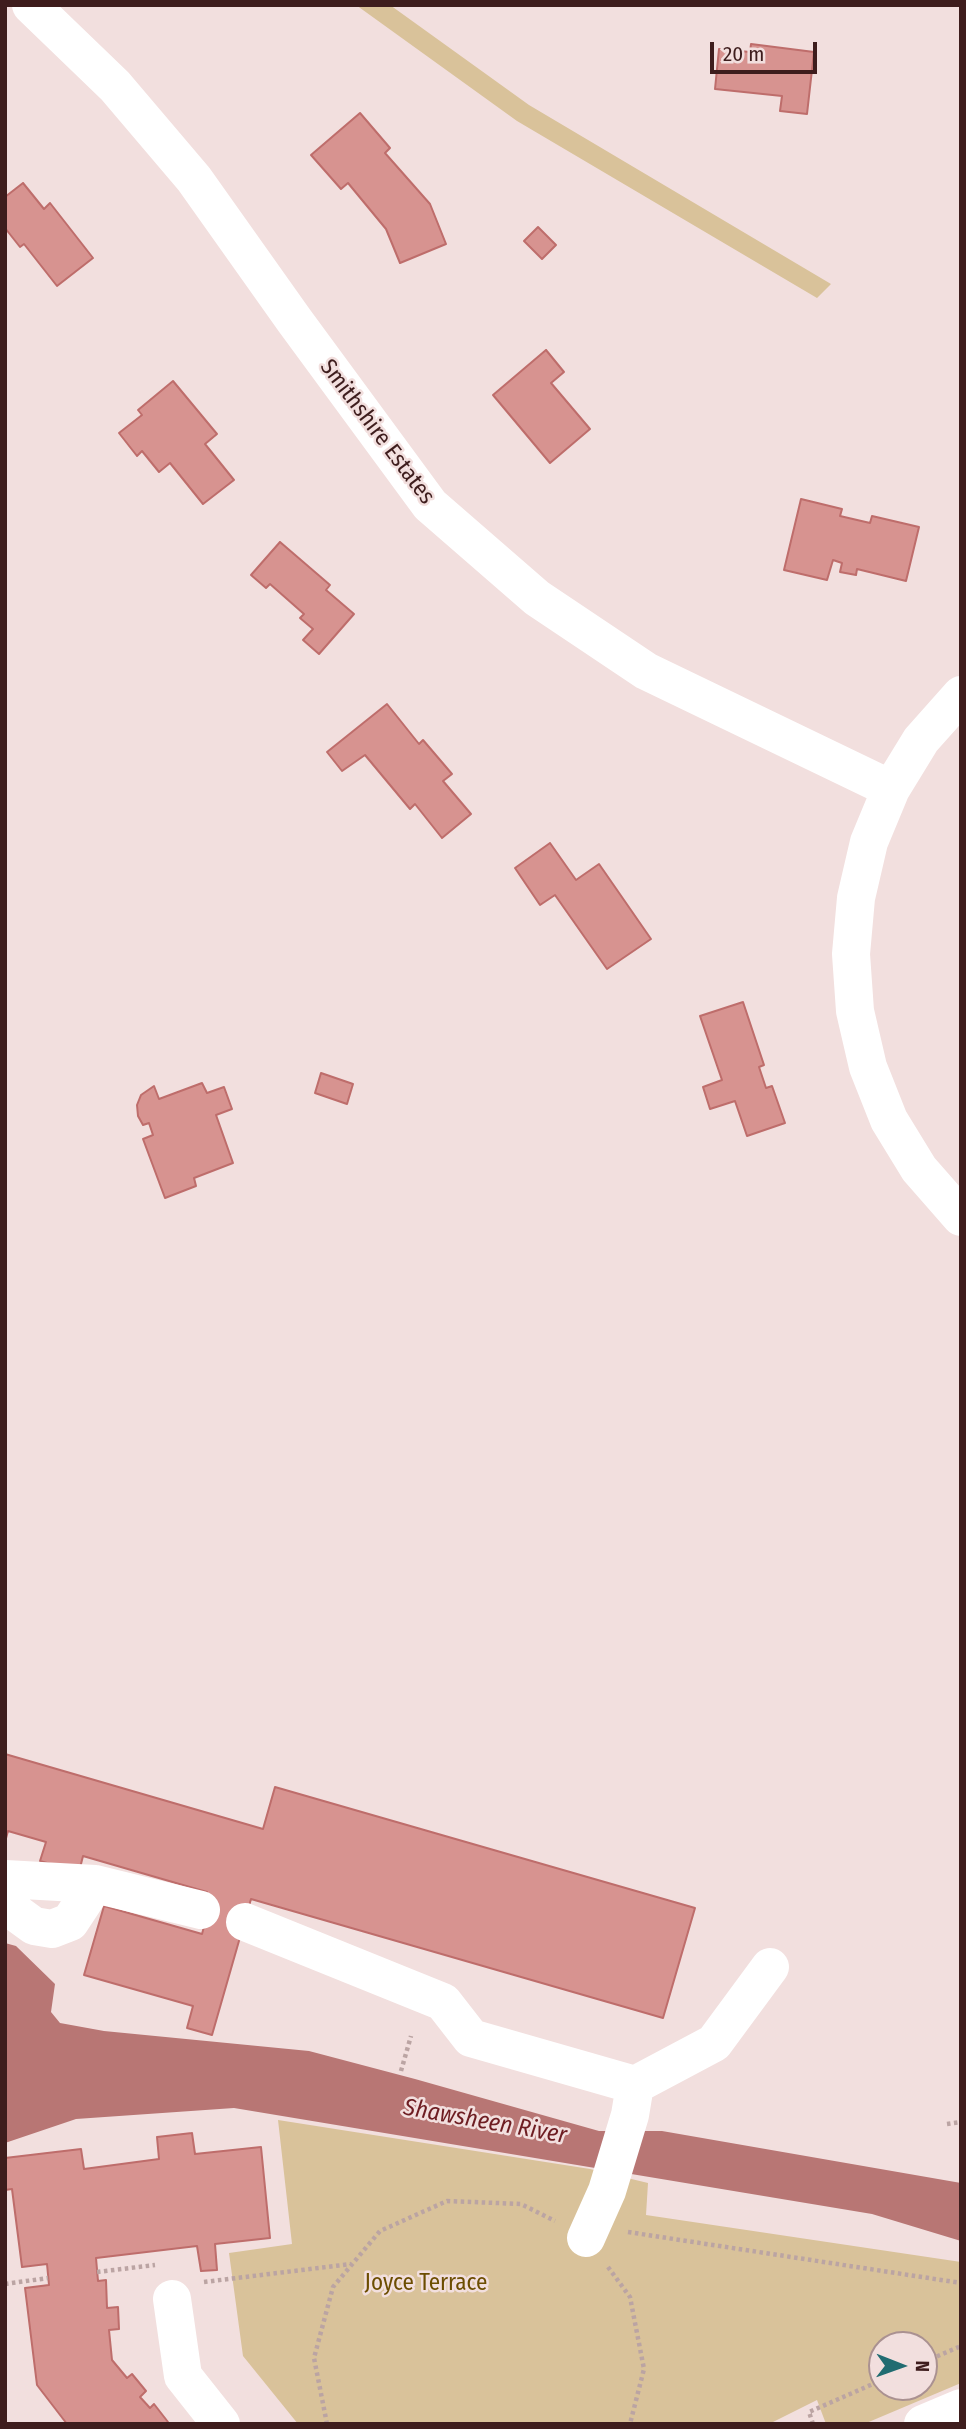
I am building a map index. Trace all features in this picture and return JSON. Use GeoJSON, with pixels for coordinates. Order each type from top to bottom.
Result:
{"type":"FeatureCollection","features":[{"type":"Feature","properties":{"kind":"street","name":"Smithshire Estates"},"geometry":{"type":"LineString","coordinates":[[31,5],[115,86],[194,179],[430,505],[537,598],[646,671],[891,789]]}},
{"type":"Feature","properties":{"kind":"street"},"geometry":{"type":"LineString","coordinates":[[961,695],[921,740],[891,789],[869,842],[856,898],[850,954],[855,1011],[868,1067],[889,1120],[919,1169],[961,1217]]}},
{"type":"Feature","properties":{"kind":"street"},"geometry":{"type":"LineString","coordinates":[[5,1879],[95,1884],[201,1910]]}},
{"type":"Feature","properties":{"kind":"street"},"geometry":{"type":"LineString","coordinates":[[5,1900],[12,1910],[34,1926],[52,1929],[70,1922],[95,1884]]}},
{"type":"Feature","properties":{"kind":"street"},"geometry":{"type":"LineString","coordinates":[[244,1922],[443,2002],[471,2038],[633,2100]]}},
{"type":"Feature","properties":{"kind":"street"},"geometry":{"type":"LineString","coordinates":[[586,2238],[607,2191],[633,2100],[714,2043],[770,1967]]}},
{"type":"Feature","properties":{"kind":"street"},"geometry":{"type":"LineString","coordinates":[[172,2299],[183,2376],[221,2424]]}},
{"type":"Feature","properties":{"kind":"street"},"geometry":{"type":"LineString","coordinates":[[923,2424],[961,2408]]}},
{"type":"Feature","properties":{"kind":"path"},"geometry":{"type":"LineString","coordinates":[[401,2071],[411,2036]]}},
{"type":"Feature","properties":{"kind":"path"},"geometry":{"type":"LineString","coordinates":[[947,2124],[961,2122]]}},
{"type":"Feature","properties":{"kind":"path"},"geometry":{"type":"LineString","coordinates":[[327,2424],[314,2358],[333,2287],[380,2231],[447,2201],[521,2204],[586,2238],[630,2297],[644,2369],[630,2424]]}},
{"type":"Feature","properties":{"kind":"path"},"geometry":{"type":"LineString","coordinates":[[586,2238],[626,2231],[961,2283]]}},
{"type":"Feature","properties":{"kind":"path"},"geometry":{"type":"LineString","coordinates":[[172,2299],[204,2282],[352,2264]]}},
{"type":"Feature","properties":{"kind":"path"},"geometry":{"type":"LineString","coordinates":[[5,2284],[48,2278]]}},
{"type":"Feature","properties":{"kind":"path"},"geometry":{"type":"LineString","coordinates":[[938,2356],[961,2346]]}},
{"type":"Feature","properties":{"kind":"path"},"geometry":{"type":"LineString","coordinates":[[813,2424],[808,2412],[868,2386]]}},
{"type":"Feature","properties":{"kind":"green space"},"geometry":{"type":"Polygon","coordinates":[[[356,5],[390,5],[529,105],[831,284],[817,298],[517,121],[356,5]]]}},
{"type":"Feature","properties":{"kind":"green space","name":"Joyce Terrace"},"geometry":{"type":"Polygon","coordinates":[[[278,2120],[590,2169],[648,2183],[646,2215],[961,2262],[961,2383],[938,2393],[938,2331],[868,2331],[868,2401],[918,2401],[864,2424],[826,2424],[817,2400],[769,2424],[298,2424],[243,2356],[229,2253],[292,2244],[278,2120]]]}},
{"type":"Feature","properties":{"kind":"water","name":"Shawsheen River"},"geometry":{"type":"Polygon","coordinates":[[[5,1943],[16,1946],[55,1984],[51,2012],[60,2023],[104,2031],[309,2051],[599,2131],[662,2131],[961,2183],[961,2241],[872,2214],[234,2108],[76,2119],[5,2143],[5,1943]]]}},
{"type":"Feature","properties":{"kind":"building"},"geometry":{"type":"Polygon","coordinates":[[[751,44],[814,52],[807,114],[780,111],[782,96],[715,89],[719,49],[750,52],[751,44]]]}},
{"type":"Feature","properties":{"kind":"building"},"geometry":{"type":"Polygon","coordinates":[[[360,113],[390,148],[385,153],[430,204],[446,244],[400,263],[386,229],[348,183],[341,189],[311,155],[360,113]]]}},
{"type":"Feature","properties":{"kind":"building"},"geometry":{"type":"Polygon","coordinates":[[[23,183],[44,209],[50,203],[93,258],[57,286],[24,244],[20,247],[5,228],[5,197],[23,183]]]}},
{"type":"Feature","properties":{"kind":"building"},"geometry":{"type":"Polygon","coordinates":[[[538,227],[556,245],[542,259],[524,241],[538,227]]]}},
{"type":"Feature","properties":{"kind":"building"},"geometry":{"type":"Polygon","coordinates":[[[546,350],[564,372],[551,383],[590,429],[550,463],[493,395],[546,350]]]}},
{"type":"Feature","properties":{"kind":"building"},"geometry":{"type":"Polygon","coordinates":[[[173,381],[217,434],[205,444],[234,480],[203,504],[170,463],[159,472],[142,451],[137,456],[119,433],[142,415],[138,410],[173,381]]]}},
{"type":"Feature","properties":{"kind":"building"},"geometry":{"type":"Polygon","coordinates":[[[801,499],[842,509],[840,516],[870,523],[872,516],[919,527],[906,581],[857,569],[856,575],[840,572],[842,563],[833,560],[827,580],[784,570],[801,499]]]}},
{"type":"Feature","properties":{"kind":"building"},"geometry":{"type":"Polygon","coordinates":[[[280,542],[330,585],[326,590],[354,614],[319,654],[303,640],[313,629],[300,618],[304,614],[270,584],[266,588],[251,575],[280,542]]]}},
{"type":"Feature","properties":{"kind":"building"},"geometry":{"type":"Polygon","coordinates":[[[387,704],[419,744],[423,740],[452,774],[443,781],[471,814],[442,838],[415,804],[410,809],[365,755],[342,771],[327,752],[387,704]]]}},
{"type":"Feature","properties":{"kind":"building"},"geometry":{"type":"Polygon","coordinates":[[[550,843],[576,880],[599,864],[651,939],[607,969],[555,895],[540,905],[515,868],[550,843]]]}},
{"type":"Feature","properties":{"kind":"building"},"geometry":{"type":"Polygon","coordinates":[[[743,1002],[764,1065],[759,1067],[766,1088],[772,1086],[785,1123],[747,1136],[735,1101],[710,1109],[703,1087],[722,1080],[700,1016],[743,1002]]]}},
{"type":"Feature","properties":{"kind":"building"},"geometry":{"type":"Polygon","coordinates":[[[321,1073],[353,1084],[347,1104],[315,1093],[321,1073]]]}},
{"type":"Feature","properties":{"kind":"building"},"geometry":{"type":"Polygon","coordinates":[[[202,1083],[207,1093],[224,1087],[232,1109],[216,1115],[233,1163],[194,1178],[196,1186],[165,1198],[143,1139],[153,1135],[149,1123],[143,1125],[138,1116],[137,1105],[141,1095],[154,1086],[159,1099],[202,1083]]]}},
{"type":"Feature","properties":{"kind":"building"},"geometry":{"type":"Polygon","coordinates":[[[5,1754],[263,1829],[275,1787],[695,1908],[663,2018],[251,1899],[212,2035],[187,2028],[193,2006],[84,1975],[104,1906],[202,1934],[205,1923],[201,1910],[207,1892],[83,1856],[79,1872],[40,1861],[46,1842],[8,1831],[5,1842],[5,1754]]]}},
{"type":"Feature","properties":{"kind":"building"},"geometry":{"type":"Polygon","coordinates":[[[192,2133],[195,2154],[261,2147],[270,2238],[215,2244],[217,2270],[201,2271],[197,2246],[96,2258],[98,2281],[106,2280],[107,2308],[118,2307],[119,2329],[109,2330],[112,2360],[127,2378],[132,2374],[146,2391],[140,2397],[150,2408],[154,2404],[168,2422],[67,2424],[37,2385],[25,2288],[49,2285],[47,2264],[22,2267],[12,2189],[5,2190],[5,2158],[81,2149],[84,2169],[159,2159],[157,2137],[192,2133]]]}}]}
